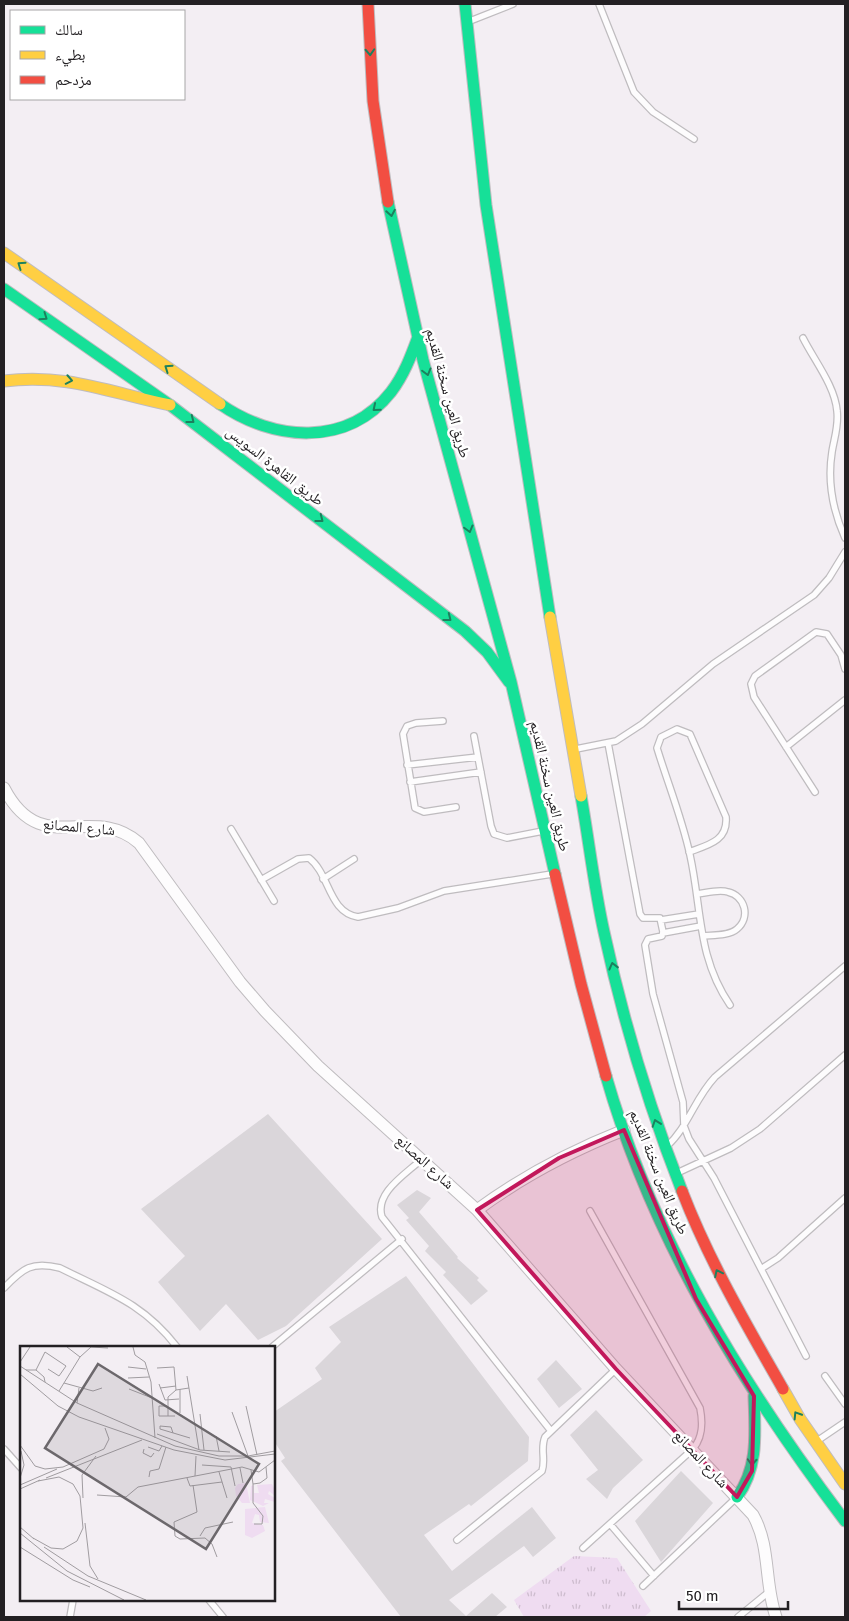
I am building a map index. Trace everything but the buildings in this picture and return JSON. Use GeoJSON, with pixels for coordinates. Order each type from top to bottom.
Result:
{"type":"FeatureCollection","features":[{"type":"Feature","properties":{"kind":"main road","name":"طريق العين سخنة القديم"},"geometry":{"type":"LineString","coordinates":[[368,4],[374,102],[398,253],[418,337],[512,685],[569,939],[598,1048],[624,1130],[670,1243],[696,1298],[754,1396],[795,1456],[845,1521]]}},
{"type":"Feature","properties":{"kind":"main road","name":"طريق العين سخنة القديم"},"geometry":{"type":"LineString","coordinates":[[465,4],[486,206],[532,512],[571,750],[604,931],[637,1058],[665,1148],[698,1232],[728,1293],[787,1397],[845,1484]]}},
{"type":"Feature","properties":{"kind":"main road","name":"طريق القاهرة السويس"},"geometry":{"type":"LineString","coordinates":[[4,253],[234,414],[262,428],[278,432],[301,434],[325,432],[354,422],[368,414],[391,393],[400,381],[408,367],[418,337]]}},
{"type":"Feature","properties":{"kind":"main road","name":"طريق القاهرة السويس"},"geometry":{"type":"LineString","coordinates":[[4,289],[170,405],[465,631],[487,652],[512,685]]}},
{"type":"Feature","properties":{"kind":"main road"},"geometry":{"type":"LineString","coordinates":[[4,381],[51,376],[170,405]]}},
{"type":"Feature","properties":{"kind":"main road"},"geometry":{"type":"LineString","coordinates":[[737,1497],[746,1486],[752,1470],[754,1396]]}},
{"type":"Feature","properties":{"kind":"street","name":"شارع المصانع"},"geometry":{"type":"LineString","coordinates":[[4,788],[15,807],[35,823],[73,828],[106,827],[132,837],[145,851],[240,982],[265,1011],[318,1066],[477,1210],[616,1369],[753,1515],[762,1532],[770,1590],[776,1617]]}},
{"type":"Feature","properties":{"kind":"street"},"geometry":{"type":"LineString","coordinates":[[477,1210],[524,1178],[559,1158],[624,1130]]}},
{"type":"Feature","properties":{"kind":"lane"},"geometry":{"type":"LineString","coordinates":[[466,23],[514,4]]}},
{"type":"Feature","properties":{"kind":"lane"},"geometry":{"type":"LineString","coordinates":[[598,4],[634,92],[654,112],[694,139]]}},
{"type":"Feature","properties":{"kind":"lane"},"geometry":{"type":"LineString","coordinates":[[802,338],[836,403],[838,419],[830,463],[830,487],[835,512],[845,538]]}},
{"type":"Feature","properties":{"kind":"lane"},"geometry":{"type":"LineString","coordinates":[[571,750],[608,743],[625,736],[713,664],[805,602],[829,578],[845,552]]}},
{"type":"Feature","properties":{"kind":"lane"},"geometry":{"type":"LineString","coordinates":[[815,792],[752,693],[751,684],[755,676],[813,634],[820,632],[829,637],[841,655],[845,670]]}},
{"type":"Feature","properties":{"kind":"lane"},"geometry":{"type":"LineString","coordinates":[[786,747],[845,700]]}},
{"type":"Feature","properties":{"kind":"lane"},"geometry":{"type":"LineString","coordinates":[[443,721],[416,723],[407,726],[403,734],[407,765],[414,806],[418,810],[424,812],[456,807]]}},
{"type":"Feature","properties":{"kind":"lane"},"geometry":{"type":"LineString","coordinates":[[689,852],[717,841],[725,830],[726,817],[690,734],[677,729],[661,736],[657,748],[689,852],[711,974],[730,1005]]}},
{"type":"Feature","properties":{"kind":"lane"},"geometry":{"type":"LineString","coordinates":[[474,736],[494,834],[507,838],[545,831]]}},
{"type":"Feature","properties":{"kind":"lane"},"geometry":{"type":"LineString","coordinates":[[608,743],[640,914],[643,918],[658,917],[661,920],[699,914]]}},
{"type":"Feature","properties":{"kind":"lane"},"geometry":{"type":"LineString","coordinates":[[407,765],[478,757]]}},
{"type":"Feature","properties":{"kind":"lane"},"geometry":{"type":"LineString","coordinates":[[410,782],[481,772]]}},
{"type":"Feature","properties":{"kind":"lane"},"geometry":{"type":"LineString","coordinates":[[231,829],[274,901]]}},
{"type":"Feature","properties":{"kind":"lane"},"geometry":{"type":"LineString","coordinates":[[261,880],[302,857],[312,861],[340,908],[352,916],[358,917],[404,906],[444,891],[554,873]]}},
{"type":"Feature","properties":{"kind":"lane"},"geometry":{"type":"LineString","coordinates":[[323,879],[354,859]]}},
{"type":"Feature","properties":{"kind":"lane"},"geometry":{"type":"LineString","coordinates":[[697,894],[731,892],[737,896],[745,908],[745,916],[738,929],[732,932],[703,936]]}},
{"type":"Feature","properties":{"kind":"lane"},"geometry":{"type":"LineString","coordinates":[[661,920],[663,933]]}},
{"type":"Feature","properties":{"kind":"lane"},"geometry":{"type":"LineString","coordinates":[[701,926],[663,933],[660,936],[648,939],[645,943],[661,1028],[683,1102],[684,1126],[689,1139],[703,1161],[806,1356]]}},
{"type":"Feature","properties":{"kind":"lane"},"geometry":{"type":"LineString","coordinates":[[665,1148],[684,1126],[698,1098],[715,1077],[845,966]]}},
{"type":"Feature","properties":{"kind":"lane"},"geometry":{"type":"LineString","coordinates":[[675,1174],[703,1161],[760,1129],[845,1055]]}},
{"type":"Feature","properties":{"kind":"lane"},"geometry":{"type":"LineString","coordinates":[[422,1159],[381,1200],[382,1217],[402,1239],[552,1431]]}},
{"type":"Feature","properties":{"kind":"lane"},"geometry":{"type":"LineString","coordinates":[[761,1269],[778,1258],[845,1198]]}},
{"type":"Feature","properties":{"kind":"lane"},"geometry":{"type":"LineString","coordinates":[[583,1548],[697,1444],[702,1427],[700,1408],[590,1211]]}},
{"type":"Feature","properties":{"kind":"lane"},"geometry":{"type":"LineString","coordinates":[[273,1346],[402,1239]]}},
{"type":"Feature","properties":{"kind":"lane"},"geometry":{"type":"LineString","coordinates":[[4,1288],[18,1272],[31,1266],[46,1264],[60,1268],[141,1310],[156,1322],[176,1346]]}},
{"type":"Feature","properties":{"kind":"lane"},"geometry":{"type":"LineString","coordinates":[[457,1540],[542,1470],[544,1464],[542,1446],[545,1438],[616,1369]]}},
{"type":"Feature","properties":{"kind":"lane"},"geometry":{"type":"LineString","coordinates":[[825,1376],[845,1404]]}},
{"type":"Feature","properties":{"kind":"lane"},"geometry":{"type":"LineString","coordinates":[[816,1442],[845,1422]]}},
{"type":"Feature","properties":{"kind":"lane"},"geometry":{"type":"LineString","coordinates":[[4,1449],[20,1467]]}},
{"type":"Feature","properties":{"kind":"lane"},"geometry":{"type":"LineString","coordinates":[[643,1586],[737,1497]]}},
{"type":"Feature","properties":{"kind":"lane"},"geometry":{"type":"LineString","coordinates":[[610,1524],[654,1576]]}},
{"type":"Feature","properties":{"kind":"lane"},"geometry":{"type":"LineString","coordinates":[[738,1617],[770,1590]]}},
{"type":"Feature","properties":{"kind":"lane"},"geometry":{"type":"LineString","coordinates":[[70,1617],[73,1601]]}},
{"type":"Feature","properties":{"kind":"lane"},"geometry":{"type":"LineString","coordinates":[[210,1601],[223,1617]]}},
{"type":"Feature","properties":{"kind":"highlighted area"},"geometry":{"type":"Polygon","coordinates":[[[624,1130],[696,1299],[754,1396],[752,1471],[737,1497],[616,1369],[477,1210],[559,1158],[624,1130]]]}},
{"type":"Feature","properties":{"kind":"green space"},"geometry":{"type":"Polygon","coordinates":[[[574,1556],[617,1558],[651,1611],[644,1617],[524,1617],[514,1600],[574,1556]]]}},
{"type":"Feature","properties":{"kind":"traffic: fast"},"geometry":{"type":"LineString","coordinates":[[465,4],[486,205],[550,617]]}},
{"type":"Feature","properties":{"kind":"traffic: fast"},"geometry":{"type":"LineString","coordinates":[[388,202],[423,360],[511,682],[555,874]]}},
{"type":"Feature","properties":{"kind":"traffic: fast"},"geometry":{"type":"LineString","coordinates":[[4,289],[170,405],[465,631],[487,652],[509,682]]}},
{"type":"Feature","properties":{"kind":"traffic: fast"},"geometry":{"type":"LineString","coordinates":[[220,404],[263,426],[286,431],[309,433],[332,430],[353,423],[373,410],[396,386],[418,337]]}},
{"type":"Feature","properties":{"kind":"traffic: fast"},"geometry":{"type":"LineString","coordinates":[[581,796],[600,915],[611,965],[648,1095],[682,1191]]}},
{"type":"Feature","properties":{"kind":"traffic: fast"},"geometry":{"type":"LineString","coordinates":[[606,1076],[626,1137],[649,1196],[675,1253],[705,1309],[771,1418],[845,1521]]}},
{"type":"Feature","properties":{"kind":"traffic: fast"},"geometry":{"type":"LineString","coordinates":[[737,1497],[744,1486],[752,1461],[755,1436],[754,1396]]}},
{"type":"Feature","properties":{"kind":"traffic: slow"},"geometry":{"type":"LineString","coordinates":[[4,253],[220,404]]}},
{"type":"Feature","properties":{"kind":"traffic: slow"},"geometry":{"type":"LineString","coordinates":[[4,381],[27,379],[68,382],[170,405]]}},
{"type":"Feature","properties":{"kind":"traffic: slow"},"geometry":{"type":"LineString","coordinates":[[550,617],[581,796]]}},
{"type":"Feature","properties":{"kind":"traffic: slow"},"geometry":{"type":"LineString","coordinates":[[783,1389],[800,1419],[845,1484]]}},
{"type":"Feature","properties":{"kind":"traffic: jam"},"geometry":{"type":"LineString","coordinates":[[368,4],[373,101],[388,202]]}},
{"type":"Feature","properties":{"kind":"traffic: jam"},"geometry":{"type":"LineString","coordinates":[[555,874],[581,984],[606,1076]]}},
{"type":"Feature","properties":{"kind":"traffic: jam"},"geometry":{"type":"LineString","coordinates":[[682,1191],[716,1267],[783,1389]]}}]}
